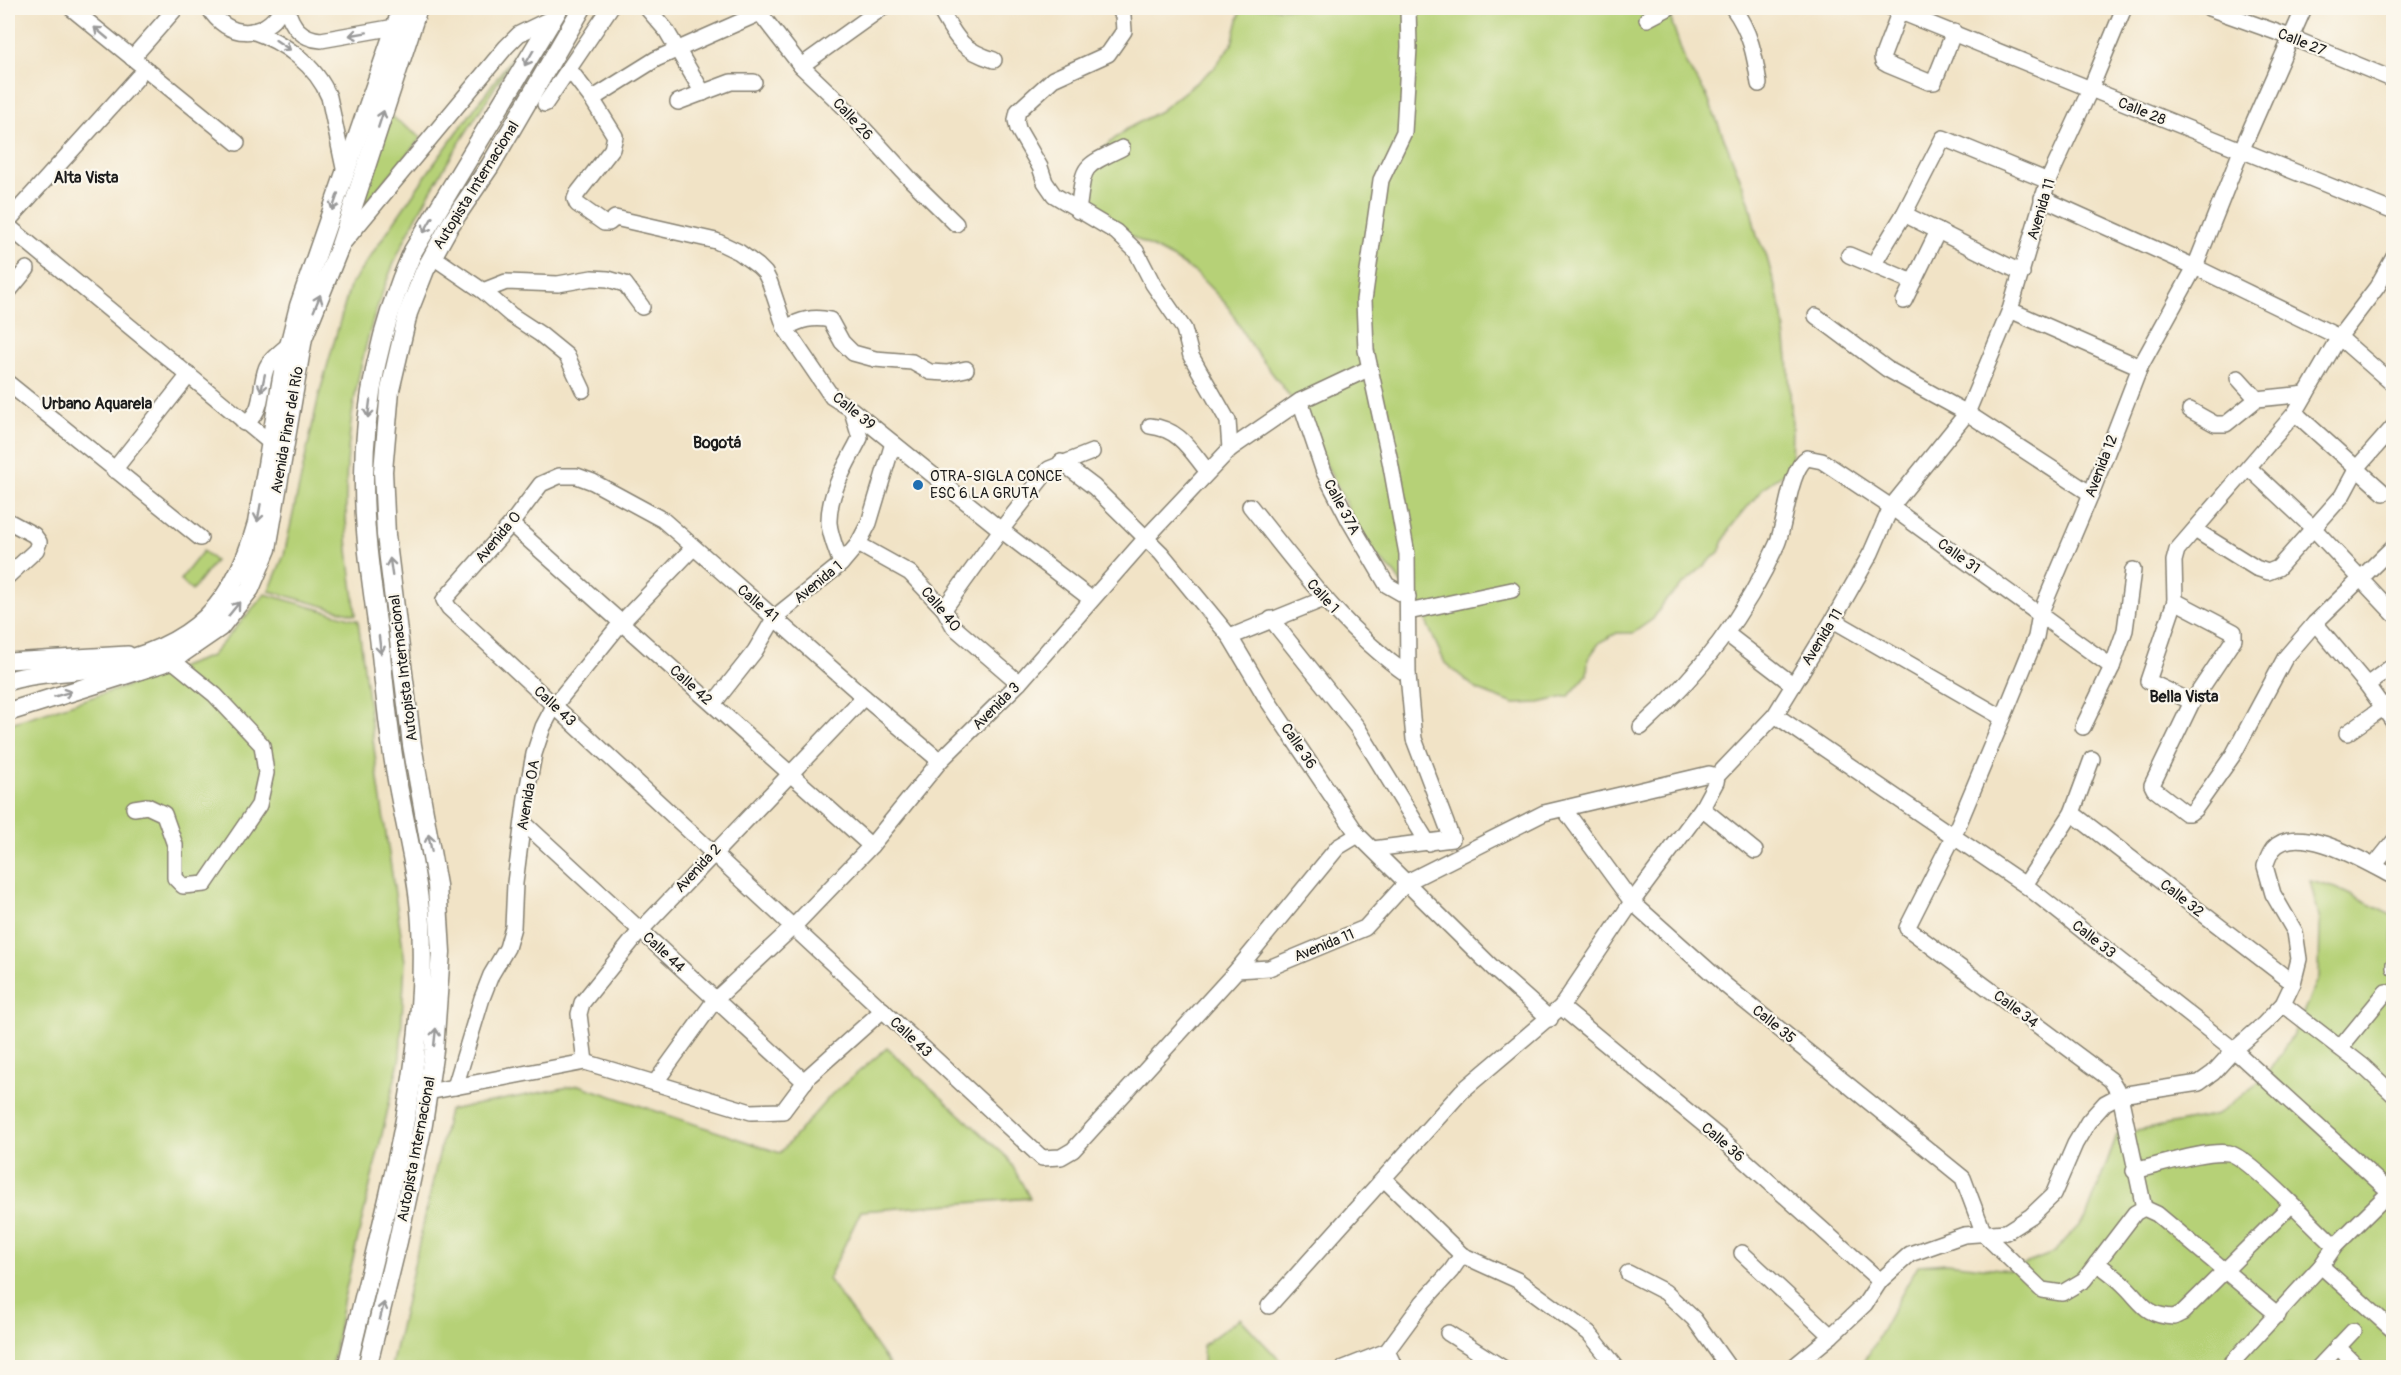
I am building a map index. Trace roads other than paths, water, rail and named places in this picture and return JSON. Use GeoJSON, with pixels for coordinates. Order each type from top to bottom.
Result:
{"type":"FeatureCollection","features":[{"type":"Feature","properties":{"kind":"main road","name":"Avenida Pinar del Río"},"geometry":{"type":"LineString","coordinates":[[10,681],[167,655],[183,637],[215,609],[228,592],[250,547],[257,523],[288,345],[299,306],[402,8]]}},
{"type":"Feature","properties":{"kind":"main road","name":"Avenida Pinar del Río"},"geometry":{"type":"LineString","coordinates":[[12,707],[167,655],[220,627],[250,589],[267,549],[303,338],[340,246],[418,8]]}},
{"type":"Feature","properties":{"kind":"main road","name":"Autopista Internacional"},"geometry":{"type":"LineString","coordinates":[[367,1368],[401,1230],[428,1092],[440,970],[440,906],[411,745],[386,536],[383,471],[390,390],[414,295],[432,256],[490,166],[582,8]]}},
{"type":"Feature","properties":{"kind":"main road","name":"Autopista Internacional"},"geometry":{"type":"LineString","coordinates":[[347,1368],[379,1237],[406,1107],[414,1057],[421,967],[421,925],[417,882],[393,759],[366,526],[364,464],[370,399],[387,322],[414,251],[555,13]]}},
{"type":"Feature","properties":{"kind":"street"},"geometry":{"type":"LineString","coordinates":[[71,8],[237,143]]}},
{"type":"Feature","properties":{"kind":"street"},"geometry":{"type":"LineString","coordinates":[[132,58],[176,8]]}},
{"type":"Feature","properties":{"kind":"street"},"geometry":{"type":"LineString","coordinates":[[200,8],[212,13],[235,30],[252,31],[282,44],[298,56],[324,86],[329,97],[345,173]]}},
{"type":"Feature","properties":{"kind":"street"},"geometry":{"type":"LineString","coordinates":[[252,31],[264,27],[282,8]]}},
{"type":"Feature","properties":{"kind":"street"},"geometry":{"type":"LineString","coordinates":[[287,8],[294,26],[312,40],[395,27]]}},
{"type":"Feature","properties":{"kind":"street"},"geometry":{"type":"LineString","coordinates":[[544,104],[610,8]]}},
{"type":"Feature","properties":{"kind":"street"},"geometry":{"type":"LineString","coordinates":[[647,8],[666,30],[703,93]]}},
{"type":"Feature","properties":{"kind":"street"},"geometry":{"type":"LineString","coordinates":[[801,66],[882,8]]}},
{"type":"Feature","properties":{"kind":"street"},"geometry":{"type":"LineString","coordinates":[[939,8],[958,41],[974,54],[994,60]]}},
{"type":"Feature","properties":{"kind":"street"},"geometry":{"type":"LineString","coordinates":[[1119,8],[1123,16],[1124,31],[1108,54],[1053,79],[1018,111],[1016,120],[1018,129],[1040,167],[1044,182],[1054,195],[1116,232],[1136,251],[1153,284],[1184,329],[1191,356],[1228,421],[1230,449]]}},
{"type":"Feature","properties":{"kind":"street"},"geometry":{"type":"LineString","coordinates":[[1408,8],[1409,47],[1404,132],[1381,180],[1364,300],[1366,350],[1407,554],[1407,675],[1414,739],[1452,839],[1461,855]]}},
{"type":"Feature","properties":{"kind":"street"},"geometry":{"type":"LineString","coordinates":[[1647,19],[1668,8]]}},
{"type":"Feature","properties":{"kind":"street"},"geometry":{"type":"LineString","coordinates":[[1733,8],[1743,22],[1754,51],[1759,84]]}},
{"type":"Feature","properties":{"kind":"street"},"geometry":{"type":"LineString","coordinates":[[1897,8],[1882,58],[1883,62],[1888,65],[1934,82],[1954,32]]}},
{"type":"Feature","properties":{"kind":"street","name":"Calle 28"},"geometry":{"type":"LineString","coordinates":[[1897,8],[2090,90],[2394,212]]}},
{"type":"Feature","properties":{"kind":"street","name":"Avenida 11"},"geometry":{"type":"LineString","coordinates":[[1237,970],[1269,968],[1365,928],[1407,882],[1544,813],[1698,777],[1717,776],[1775,716],[1871,553],[1891,507],[1966,413],[2010,310],[2048,181],[2090,90],[2124,8]]}},
{"type":"Feature","properties":{"kind":"street","name":"Calle 27"},"geometry":{"type":"LineString","coordinates":[[2209,8],[2290,37],[2394,80]]}},
{"type":"Feature","properties":{"kind":"street","name":"Avenida 12"},"geometry":{"type":"LineString","coordinates":[[1907,928],[1954,835],[2003,718],[2036,637],[2040,614],[2091,494],[2140,367],[2195,267],[2241,151],[2304,8]]}},
{"type":"Feature","properties":{"kind":"street"},"geometry":{"type":"LineString","coordinates":[[569,69],[592,99],[656,59],[758,10]]}},
{"type":"Feature","properties":{"kind":"street","name":"Calle 26"},"geometry":{"type":"LineString","coordinates":[[758,10],[801,66],[842,105],[899,168],[956,224]]}},
{"type":"Feature","properties":{"kind":"street"},"geometry":{"type":"LineString","coordinates":[[340,246],[506,47],[519,34],[555,13]]}},
{"type":"Feature","properties":{"kind":"street"},"geometry":{"type":"LineString","coordinates":[[8,221],[138,77]]}},
{"type":"Feature","properties":{"kind":"street"},"geometry":{"type":"LineString","coordinates":[[678,102],[731,82],[754,82]]}},
{"type":"Feature","properties":{"kind":"street","name":"Calle 39"},"geometry":{"type":"LineString","coordinates":[[592,99],[615,136],[612,149],[575,200],[577,204],[604,223],[609,223],[615,218],[643,223],[716,240],[739,252],[765,273],[785,328],[832,397],[851,409],[1091,599]]}},
{"type":"Feature","properties":{"kind":"street"},"geometry":{"type":"LineString","coordinates":[[1873,265],[1904,214],[1943,138],[2048,181]]}},
{"type":"Feature","properties":{"kind":"street"},"geometry":{"type":"LineString","coordinates":[[1078,211],[1084,172],[1088,165],[1122,148]]}},
{"type":"Feature","properties":{"kind":"street"},"geometry":{"type":"LineString","coordinates":[[2042,198],[2195,267],[2339,337],[2394,385]]}},
{"type":"Feature","properties":{"kind":"street"},"geometry":{"type":"LineString","coordinates":[[1904,214],[2022,273]]}},
{"type":"Feature","properties":{"kind":"street"},"geometry":{"type":"LineString","coordinates":[[8,226],[272,444]]}},
{"type":"Feature","properties":{"kind":"street"},"geometry":{"type":"LineString","coordinates":[[1904,301],[1938,231]]}},
{"type":"Feature","properties":{"kind":"street"},"geometry":{"type":"LineString","coordinates":[[1849,255],[1912,282]]}},
{"type":"Feature","properties":{"kind":"street"},"geometry":{"type":"LineString","coordinates":[[432,256],[483,291],[511,315],[540,334],[567,356],[583,390]]}},
{"type":"Feature","properties":{"kind":"street"},"geometry":{"type":"LineString","coordinates":[[2192,702],[2148,681],[2175,601],[2174,561],[2177,550],[2295,413],[2339,337],[2377,287],[2394,257]]}},
{"type":"Feature","properties":{"kind":"street"},"geometry":{"type":"LineString","coordinates":[[8,292],[27,269]]}},
{"type":"Feature","properties":{"kind":"street"},"geometry":{"type":"LineString","coordinates":[[483,291],[506,282],[558,284],[592,278],[608,279],[625,284],[642,307]]}},
{"type":"Feature","properties":{"kind":"street"},"geometry":{"type":"LineString","coordinates":[[2010,310],[2140,367]]}},
{"type":"Feature","properties":{"kind":"street"},"geometry":{"type":"LineString","coordinates":[[1816,316],[1887,369],[1966,413],[2091,494]]}},
{"type":"Feature","properties":{"kind":"street"},"geometry":{"type":"LineString","coordinates":[[785,328],[801,320],[815,317],[830,320],[842,342],[853,353],[875,359],[912,363],[930,372],[947,373],[966,369]]}},
{"type":"Feature","properties":{"kind":"street"},"geometry":{"type":"LineString","coordinates":[[244,423],[251,420],[257,411],[269,364],[288,345]]}},
{"type":"Feature","properties":{"kind":"street","name":"Avenida 3"},"geometry":{"type":"LineString","coordinates":[[655,1083],[716,1000],[793,927],[871,846],[940,761],[1019,683],[1146,538],[1230,449],[1300,401],[1370,369]]}},
{"type":"Feature","properties":{"kind":"street"},"geometry":{"type":"LineString","coordinates":[[114,470],[189,375]]}},
{"type":"Feature","properties":{"kind":"street"},"geometry":{"type":"LineString","coordinates":[[2238,378],[2257,399]]}},
{"type":"Feature","properties":{"kind":"street"},"geometry":{"type":"LineString","coordinates":[[8,383],[200,538]]}},
{"type":"Feature","properties":{"kind":"street"},"geometry":{"type":"LineString","coordinates":[[2190,411],[2215,424],[2226,424],[2257,399],[2306,394]]}},
{"type":"Feature","properties":{"kind":"street","name":"Calle 37A"},"geometry":{"type":"LineString","coordinates":[[1300,401],[1324,472],[1350,522],[1387,585],[1408,604]]}},
{"type":"Feature","properties":{"kind":"street"},"geometry":{"type":"LineString","coordinates":[[841,564],[829,523],[832,501],[840,477],[860,438],[851,409]]}},
{"type":"Feature","properties":{"kind":"street"},"geometry":{"type":"LineString","coordinates":[[2295,413],[2384,493]]}},
{"type":"Feature","properties":{"kind":"street"},"geometry":{"type":"LineString","coordinates":[[1150,426],[1162,427],[1175,433],[1208,472]]}},
{"type":"Feature","properties":{"kind":"street"},"geometry":{"type":"LineString","coordinates":[[2195,530],[2256,568],[2268,572],[2278,568],[2342,496],[2357,468],[2394,426]]}},
{"type":"Feature","properties":{"kind":"street","name":"Avenida 1"},"geometry":{"type":"LineString","coordinates":[[713,704],[755,651],[775,617],[841,564],[858,544],[869,523],[893,443]]}},
{"type":"Feature","properties":{"kind":"street"},"geometry":{"type":"LineString","coordinates":[[944,609],[1048,469],[1061,462],[1092,452]]}},
{"type":"Feature","properties":{"kind":"street","name":"Calle 31"},"geometry":{"type":"LineString","coordinates":[[1727,634],[1758,586],[1779,540],[1790,492],[1802,461],[1812,457],[1822,461],[1891,507],[2112,667]]}},
{"type":"Feature","properties":{"kind":"street","name":"Calle 36"},"geometry":{"type":"LineString","coordinates":[[1061,462],[1094,487],[1161,553],[1230,637],[1268,701],[1358,835],[1495,970],[1550,1019]]}},
{"type":"Feature","properties":{"kind":"street"},"geometry":{"type":"LineString","coordinates":[[2249,468],[2314,529],[2394,614]]}},
{"type":"Feature","properties":{"kind":"street","name":"Avenida 0"},"geometry":{"type":"LineString","coordinates":[[445,603],[446,596],[511,524],[540,484],[559,476]]}},
{"type":"Feature","properties":{"kind":"street","name":"Calle 41"},"geometry":{"type":"LineString","coordinates":[[559,476],[577,476],[630,501],[663,520],[940,761]]}},
{"type":"Feature","properties":{"kind":"street","name":"Calle 1"},"geometry":{"type":"LineString","coordinates":[[1250,506],[1324,599],[1390,663],[1407,675]]}},
{"type":"Feature","properties":{"kind":"street"},"geometry":{"type":"LineString","coordinates":[[8,520],[34,536],[39,544],[36,550],[8,576]]}},
{"type":"Feature","properties":{"kind":"street","name":"Calle 42"},"geometry":{"type":"LineString","coordinates":[[511,524],[871,846]]}},
{"type":"Feature","properties":{"kind":"street","name":"Calle 40"},"geometry":{"type":"LineString","coordinates":[[858,544],[910,573],[944,609],[954,627],[1019,683]]}},
{"type":"Feature","properties":{"kind":"street"},"geometry":{"type":"LineString","coordinates":[[2175,601],[2234,632],[2234,639],[2192,702],[2152,785],[2185,813],[2190,813],[2234,755],[2285,658],[2315,623],[2394,546]]}},
{"type":"Feature","properties":{"kind":"street","name":"Avenida 0A"},"geometry":{"type":"LineString","coordinates":[[455,1087],[482,998],[491,975],[507,948],[513,927],[522,822],[534,754],[543,728],[554,705],[621,622],[693,548]]}},
{"type":"Feature","properties":{"kind":"street"},"geometry":{"type":"LineString","coordinates":[[2083,727],[2112,667],[2125,630],[2133,570]]}},
{"type":"Feature","properties":{"kind":"street"},"geometry":{"type":"LineString","coordinates":[[1408,604],[1512,590]]}},
{"type":"Feature","properties":{"kind":"street"},"geometry":{"type":"LineString","coordinates":[[1230,637],[1324,599]]}},
{"type":"Feature","properties":{"kind":"street","name":"Calle 43"},"geometry":{"type":"LineString","coordinates":[[445,603],[1042,1158],[1061,1157],[1073,1150],[1237,970],[1338,847],[1358,835]]}},
{"type":"Feature","properties":{"kind":"street"},"geometry":{"type":"LineString","coordinates":[[1271,619],[1358,727],[1428,843]]}},
{"type":"Feature","properties":{"kind":"street"},"geometry":{"type":"LineString","coordinates":[[1833,620],[2003,718]]}},
{"type":"Feature","properties":{"kind":"street"},"geometry":{"type":"LineString","coordinates":[[2315,623],[2367,685],[2388,704],[2394,723]]}},
{"type":"Feature","properties":{"kind":"street"},"geometry":{"type":"LineString","coordinates":[[1641,727],[1678,693],[1727,634],[1792,684]]}},
{"type":"Feature","properties":{"kind":"street"},"geometry":{"type":"LineString","coordinates":[[8,661],[127,654],[167,655],[215,695],[262,745],[267,773],[259,805],[205,884],[183,886],[175,878],[175,845],[164,814],[147,806],[134,808]]}},
{"type":"Feature","properties":{"kind":"street"},"geometry":{"type":"LineString","coordinates":[[2367,685],[2394,664]]}},
{"type":"Feature","properties":{"kind":"street","name":"Avenida 2"},"geometry":{"type":"LineString","coordinates":[[585,1062],[579,1014],[582,1004],[640,931],[789,772],[864,697]]}},
{"type":"Feature","properties":{"kind":"street"},"geometry":{"type":"LineString","coordinates":[[2347,733],[2388,704]]}},
{"type":"Feature","properties":{"kind":"street","name":"Calle 33"},"geometry":{"type":"LineString","coordinates":[[1775,716],[2025,885],[2234,1050],[2392,1190]]}},
{"type":"Feature","properties":{"kind":"street"},"geometry":{"type":"LineString","coordinates":[[2025,885],[2072,813],[2092,759]]}},
{"type":"Feature","properties":{"kind":"street"},"geometry":{"type":"LineString","coordinates":[[1269,1306],[1462,1091],[1550,1019],[1561,1007],[1632,902],[1702,808],[1717,776]]}},
{"type":"Feature","properties":{"kind":"street","name":"Calle 35"},"geometry":{"type":"LineString","coordinates":[[1564,808],[1632,902],[1725,985],[1963,1178],[1984,1234]]}},
{"type":"Feature","properties":{"kind":"street"},"geometry":{"type":"LineString","coordinates":[[1702,808],[1755,851]]}},
{"type":"Feature","properties":{"kind":"street","name":"Calle 32"},"geometry":{"type":"LineString","coordinates":[[2072,813],[2293,983]]}},
{"type":"Feature","properties":{"kind":"street","name":"Calle 44"},"geometry":{"type":"LineString","coordinates":[[522,822],[805,1082]]}},
{"type":"Feature","properties":{"kind":"street"},"geometry":{"type":"LineString","coordinates":[[1792,1368],[1865,1304],[1880,1281],[1910,1254],[1964,1235],[2006,1232],[2031,1216],[2053,1195],[2075,1144],[2088,1122],[2105,1103],[2120,1095],[2199,1083],[2213,1073],[2283,1004],[2293,983],[2299,959],[2295,932],[2273,894],[2265,866],[2273,849],[2292,838],[2315,841],[2353,855],[2394,877]]}},
{"type":"Feature","properties":{"kind":"street"},"geometry":{"type":"LineString","coordinates":[[1373,849],[1452,839]]}},
{"type":"Feature","properties":{"kind":"street"},"geometry":{"type":"LineString","coordinates":[[2374,866],[2394,841]]}},
{"type":"Feature","properties":{"kind":"street","name":"Calle 34"},"geometry":{"type":"LineString","coordinates":[[1907,928],[2110,1080],[2120,1095]]}},
{"type":"Feature","properties":{"kind":"street"},"geometry":{"type":"LineString","coordinates":[[2340,1048],[2386,992]]}},
{"type":"Feature","properties":{"kind":"street"},"geometry":{"type":"LineString","coordinates":[[2283,1004],[2363,1066],[2394,1095]]}},
{"type":"Feature","properties":{"kind":"street","name":"Calle 36"},"geometry":{"type":"LineString","coordinates":[[1561,1007],[1719,1137],[1880,1281]]}},
{"type":"Feature","properties":{"kind":"street"},"geometry":{"type":"LineString","coordinates":[[428,1092],[585,1062],[751,1112],[783,1111],[805,1082],[883,1010]]}},
{"type":"Feature","properties":{"kind":"street"},"geometry":{"type":"LineString","coordinates":[[2120,1095],[2129,1130],[2134,1171],[2144,1208]]}},
{"type":"Feature","properties":{"kind":"street"},"geometry":{"type":"LineString","coordinates":[[2134,1171],[2213,1153],[2230,1153],[2251,1165],[2335,1246]]}},
{"type":"Feature","properties":{"kind":"street"},"geometry":{"type":"LineString","coordinates":[[1384,1179],[1462,1255],[1517,1280],[1589,1334],[1617,1368]]}},
{"type":"Feature","properties":{"kind":"street"},"geometry":{"type":"LineString","coordinates":[[2227,1368],[2321,1266],[2335,1246],[2392,1190]]}},
{"type":"Feature","properties":{"kind":"street"},"geometry":{"type":"LineString","coordinates":[[2097,1263],[2124,1285],[2143,1307],[2165,1317],[2174,1317],[2182,1313],[2291,1205]]}},
{"type":"Feature","properties":{"kind":"street"},"geometry":{"type":"LineString","coordinates":[[1984,1234],[2042,1290],[2062,1293],[2084,1280],[2135,1213],[2144,1208]]}},
{"type":"Feature","properties":{"kind":"street"},"geometry":{"type":"LineString","coordinates":[[2144,1208],[2157,1214],[2277,1315]]}},
{"type":"Feature","properties":{"kind":"street"},"geometry":{"type":"LineString","coordinates":[[1742,1253],[1831,1336]]}},
{"type":"Feature","properties":{"kind":"street"},"geometry":{"type":"LineString","coordinates":[[1344,1368],[1387,1351],[1462,1255]]}},
{"type":"Feature","properties":{"kind":"street"},"geometry":{"type":"LineString","coordinates":[[2321,1266],[2394,1331]]}},
{"type":"Feature","properties":{"kind":"street"},"geometry":{"type":"LineString","coordinates":[[1628,1273],[1665,1292],[1694,1319],[1729,1368]]}},
{"type":"Feature","properties":{"kind":"street"},"geometry":{"type":"LineString","coordinates":[[2319,1368],[2353,1331]]}},
{"type":"Feature","properties":{"kind":"street"},"geometry":{"type":"LineString","coordinates":[[1448,1333],[1503,1368]]}},
{"type":"Feature","properties":{"kind":"street"},"geometry":{"type":"LineString","coordinates":[[2337,1346],[2360,1368]]}},
{"type":"Feature","properties":{"kind":"street"},"geometry":{"type":"LineString","coordinates":[[1387,1351],[1395,1368]]}},
{"type":"Feature","properties":{"kind":"place","name":"OTRA-SIGLA CONCE ESC 6 LA GRUTA"},"geometry":{"type":"Point","coordinates":[918,485]}},
{"type":"Feature","properties":{"kind":"district","name":"Alta Vista"},"geometry":{"type":"Point","coordinates":[86,177]}},
{"type":"Feature","properties":{"kind":"district","name":"Urbano Aquarela"},"geometry":{"type":"Point","coordinates":[97,403]}},
{"type":"Feature","properties":{"kind":"district","name":"Bogotá"},"geometry":{"type":"Point","coordinates":[717,442]}},
{"type":"Feature","properties":{"kind":"district","name":"Bella Vista"},"geometry":{"type":"Point","coordinates":[2184,696]}}]}
